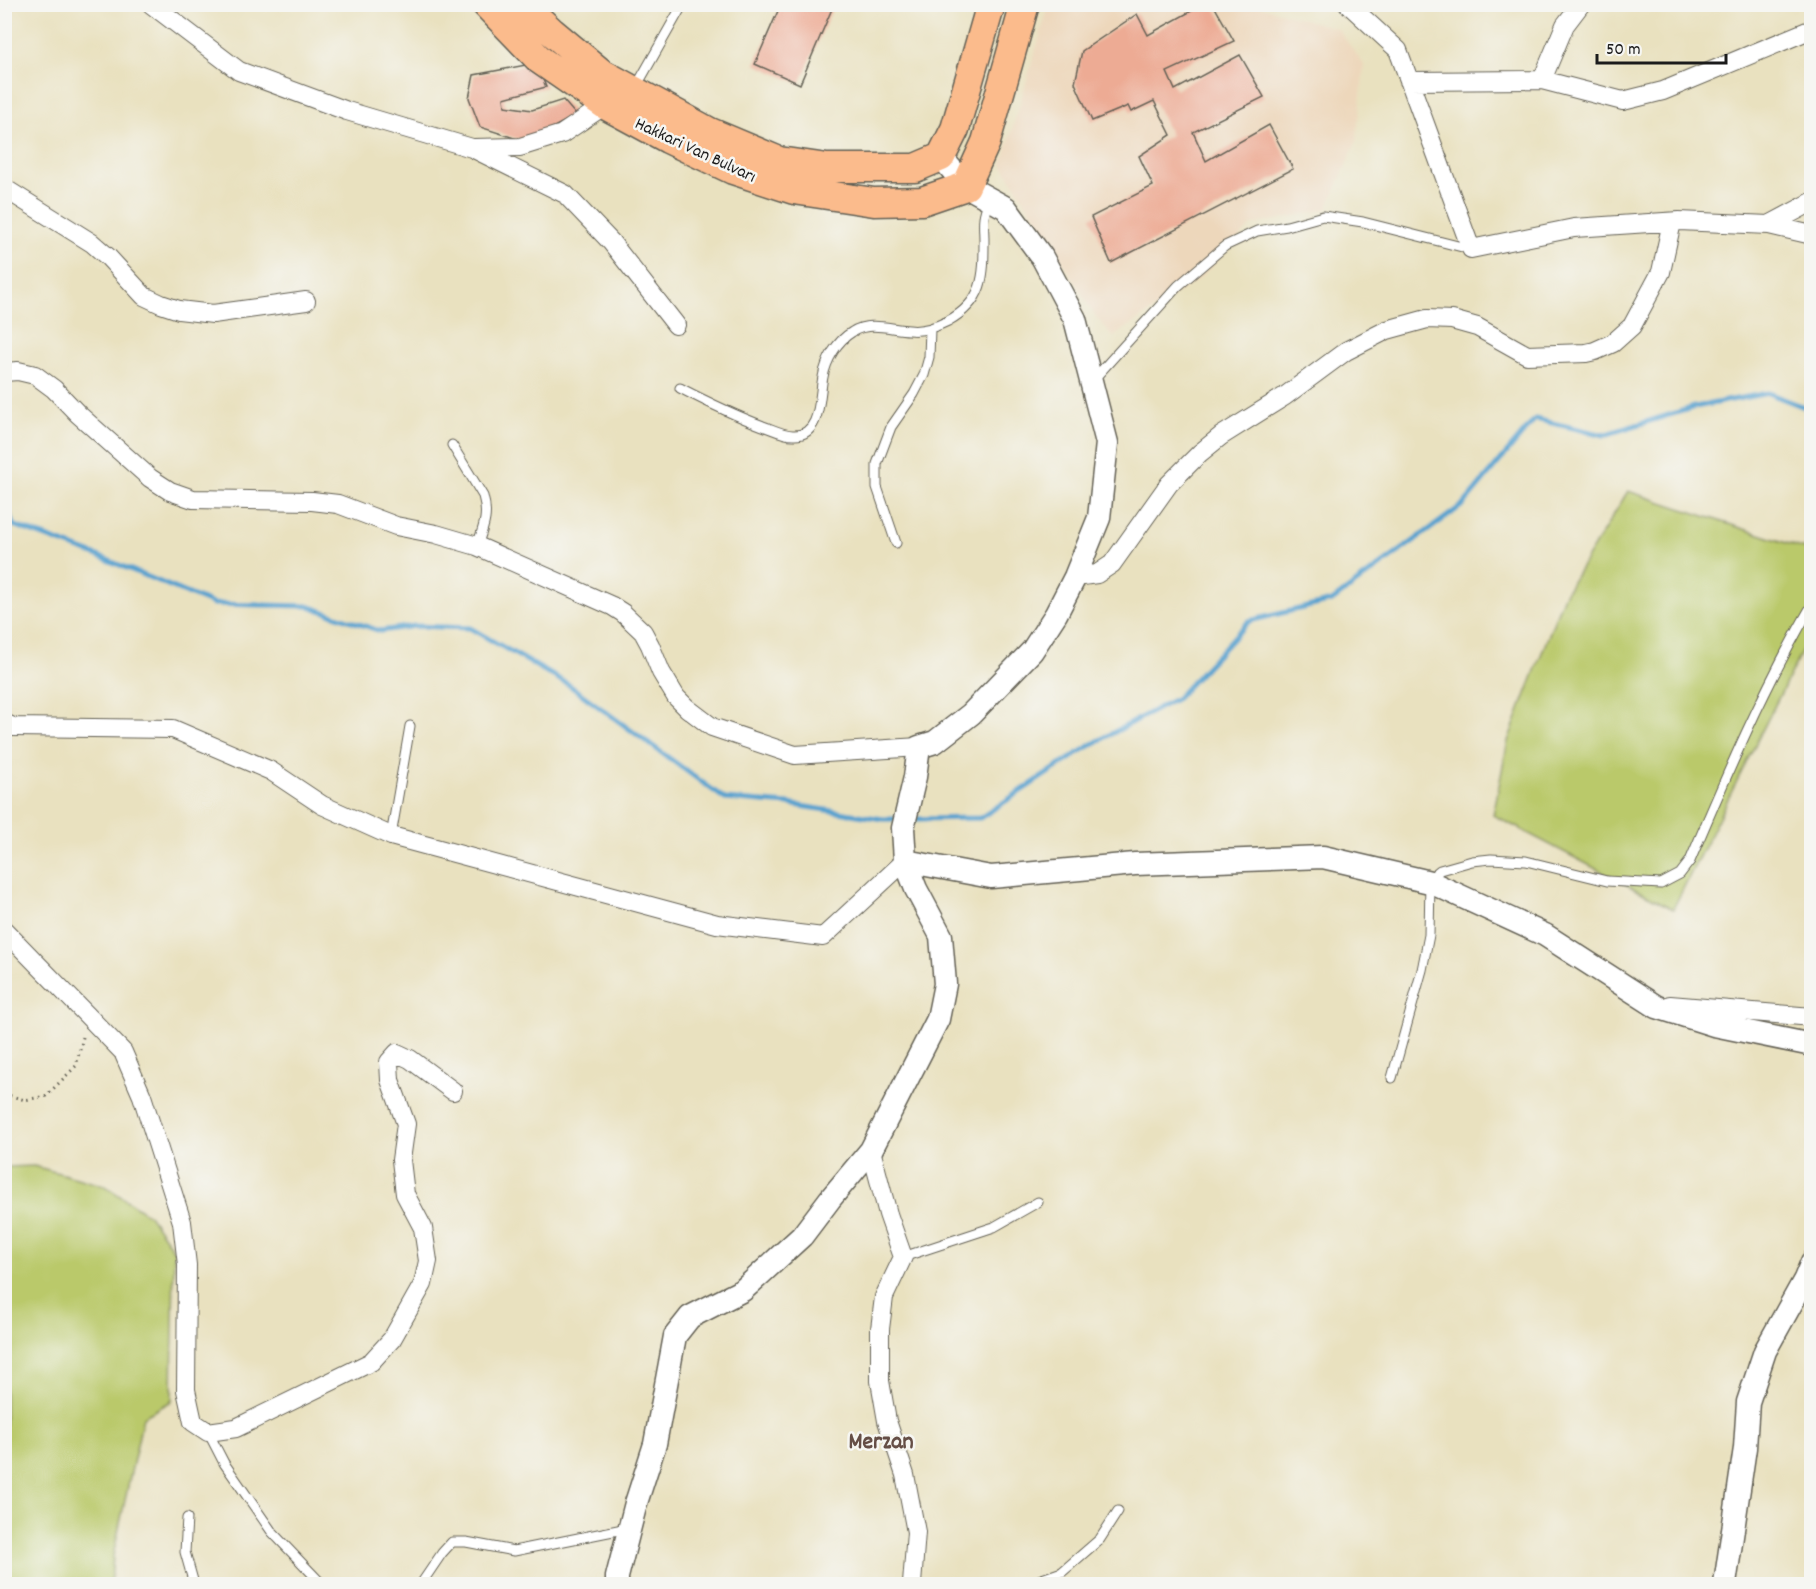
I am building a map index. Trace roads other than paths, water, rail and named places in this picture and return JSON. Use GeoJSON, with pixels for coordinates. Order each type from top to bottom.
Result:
{"type":"FeatureCollection","features":[{"type":"Feature","properties":{"kind":"main road","name":"Hakkari Van Bulvarı"},"geometry":{"type":"LineString","coordinates":[[486,4],[540,60],[605,105],[733,170],[794,190],[874,202],[922,201],[978,193]]}},
{"type":"Feature","properties":{"kind":"main road","name":"Hakkari Van Bulvarı"},"geometry":{"type":"LineString","coordinates":[[522,4],[600,72],[710,132],[779,161],[827,168],[915,168],[940,157]]}},
{"type":"Feature","properties":{"kind":"main road"},"geometry":{"type":"LineString","coordinates":[[940,157],[955,129],[990,4]]}},
{"type":"Feature","properties":{"kind":"main road"},"geometry":{"type":"LineString","coordinates":[[978,193],[986,142],[1025,4]]}},
{"type":"Feature","properties":{"kind":"street"},"geometry":{"type":"LineString","coordinates":[[1348,4],[1398,50],[1471,249],[1574,228],[1672,222],[1769,225],[1812,235]]}},
{"type":"Feature","properties":{"kind":"street"},"geometry":{"type":"LineString","coordinates":[[1542,80],[1566,25],[1581,4]]}},
{"type":"Feature","properties":{"kind":"street"},"geometry":{"type":"LineString","coordinates":[[159,8],[239,71],[347,111],[472,148],[566,194],[611,242],[676,325]]}},
{"type":"Feature","properties":{"kind":"street"},"geometry":{"type":"LineString","coordinates":[[1409,81],[1542,80],[1623,102],[1663,91],[1812,29]]}},
{"type":"Feature","properties":{"kind":"street"},"geometry":{"type":"LineString","coordinates":[[472,148],[520,147],[562,134],[605,105]]}},
{"type":"Feature","properties":{"kind":"street"},"geometry":{"type":"LineString","coordinates":[[4,372],[18,371],[35,375],[54,389],[78,414],[150,478],[159,485],[181,495],[192,499],[312,501],[338,504],[396,526],[436,534],[477,546],[612,606],[643,632],[664,679],[676,697],[712,727],[795,755],[919,747],[935,742],[971,714],[1032,651],[1056,614],[1075,577],[1099,518],[1107,443],[1075,319],[1042,256],[1006,208],[978,193],[940,157]]}},
{"type":"Feature","properties":{"kind":"street"},"geometry":{"type":"LineString","coordinates":[[4,188],[92,243],[144,296],[161,304],[179,310],[213,314],[306,300]]}},
{"type":"Feature","properties":{"kind":"street"},"geometry":{"type":"LineString","coordinates":[[1769,225],[1812,202]]}},
{"type":"Feature","properties":{"kind":"street"},"geometry":{"type":"LineString","coordinates":[[1075,577],[1096,574],[1112,564],[1169,484],[1221,436],[1285,396],[1346,351],[1387,330],[1427,319],[1452,320],[1477,327],[1527,355],[1586,353],[1613,343],[1632,326],[1661,272],[1672,222]]}},
{"type":"Feature","properties":{"kind":"street"},"geometry":{"type":"LineString","coordinates":[[4,723],[13,727],[173,729],[271,771],[322,805],[391,836],[717,924],[823,937],[905,861]]}},
{"type":"Feature","properties":{"kind":"street"},"geometry":{"type":"LineString","coordinates":[[618,1584],[617,1577],[630,1527],[655,1444],[675,1336],[690,1317],[743,1290],[802,1236],[830,1198],[871,1150],[938,1019],[945,984],[941,936],[905,861],[903,828],[915,777],[919,747]]}},
{"type":"Feature","properties":{"kind":"street"},"geometry":{"type":"LineString","coordinates":[[905,861],[990,877],[1135,864],[1323,857],[1430,882],[1545,935],[1657,1007],[1714,1025],[1812,1045]]}},
{"type":"Feature","properties":{"kind":"street"},"geometry":{"type":"LineString","coordinates":[[4,930],[123,1052],[142,1096],[182,1222],[187,1265],[186,1390],[193,1422],[208,1432],[236,1428],[371,1362],[392,1340],[423,1284],[428,1261],[423,1228],[405,1194],[401,1160],[406,1124],[390,1080],[389,1062],[398,1053],[410,1059],[453,1091]]}},
{"type":"Feature","properties":{"kind":"street"},"geometry":{"type":"LineString","coordinates":[[1650,1003],[1812,1017]]}},
{"type":"Feature","properties":{"kind":"street"},"geometry":{"type":"LineString","coordinates":[[871,1150],[888,1214],[903,1257],[884,1297],[880,1329],[880,1381],[887,1421],[905,1475],[916,1532],[912,1584]]}},
{"type":"Feature","properties":{"kind":"street"},"geometry":{"type":"LineString","coordinates":[[1725,1584],[1745,1448],[1748,1402],[1765,1351],[1812,1262]]}},
{"type":"Feature","properties":{"kind":"lane"},"geometry":{"type":"LineString","coordinates":[[633,91],[683,4]]}},
{"type":"Feature","properties":{"kind":"lane"},"geometry":{"type":"LineString","coordinates":[[680,388],[728,412],[781,433],[798,435],[808,429],[820,408],[825,368],[834,350],[846,336],[858,328],[866,327],[930,329],[962,313],[977,295],[981,286],[984,254],[984,217],[978,193]]}},
{"type":"Feature","properties":{"kind":"lane"},"geometry":{"type":"LineString","coordinates":[[1091,381],[1178,286],[1225,246],[1257,231],[1323,216],[1363,222],[1471,249]]}},
{"type":"Feature","properties":{"kind":"lane"},"geometry":{"type":"LineString","coordinates":[[896,543],[880,498],[878,464],[891,427],[924,375],[929,357],[930,329]]}},
{"type":"Feature","properties":{"kind":"lane"},"geometry":{"type":"LineString","coordinates":[[452,445],[486,504],[487,513],[477,546]]}},
{"type":"Feature","properties":{"kind":"lane"},"geometry":{"type":"LineString","coordinates":[[1392,1078],[1422,970],[1429,935],[1430,882],[1434,875],[1440,870],[1472,861],[1491,859],[1526,861],[1607,881],[1661,884],[1673,879],[1686,868],[1690,861],[1783,654],[1812,605]]}},
{"type":"Feature","properties":{"kind":"lane"},"geometry":{"type":"LineString","coordinates":[[391,836],[410,726]]}},
{"type":"Feature","properties":{"kind":"lane"},"geometry":{"type":"LineString","coordinates":[[903,1257],[994,1227],[1038,1202]]}},
{"type":"Feature","properties":{"kind":"lane"},"geometry":{"type":"LineString","coordinates":[[208,1432],[224,1463],[272,1532],[322,1584]]}},
{"type":"Feature","properties":{"kind":"lane"},"geometry":{"type":"LineString","coordinates":[[1028,1584],[1062,1572],[1100,1539],[1118,1511]]}},
{"type":"Feature","properties":{"kind":"lane"},"geometry":{"type":"LineString","coordinates":[[187,1518],[185,1552],[194,1584]]}},
{"type":"Feature","properties":{"kind":"lane"},"geometry":{"type":"LineString","coordinates":[[421,1584],[442,1553],[453,1542],[466,1542],[514,1551],[630,1527]]}},
{"type":"Feature","properties":{"kind":"waterway"},"geometry":{"type":"LineString","coordinates":[[911,819],[980,818],[1089,746],[1177,698],[1249,621],[1332,601],[1464,504],[1535,419],[1604,435],[1695,407],[1768,393],[1812,410]]}},
{"type":"Feature","properties":{"kind":"waterway"},"geometry":{"type":"LineString","coordinates":[[4,497],[13,525],[93,554],[213,604],[308,606],[380,631],[415,626],[470,628],[569,685],[725,799],[788,804],[883,819],[898,819]]}},
{"type":"Feature","properties":{"kind":"district","name":"Merzan"},"geometry":{"type":"Point","coordinates":[881,1440]}}]}
